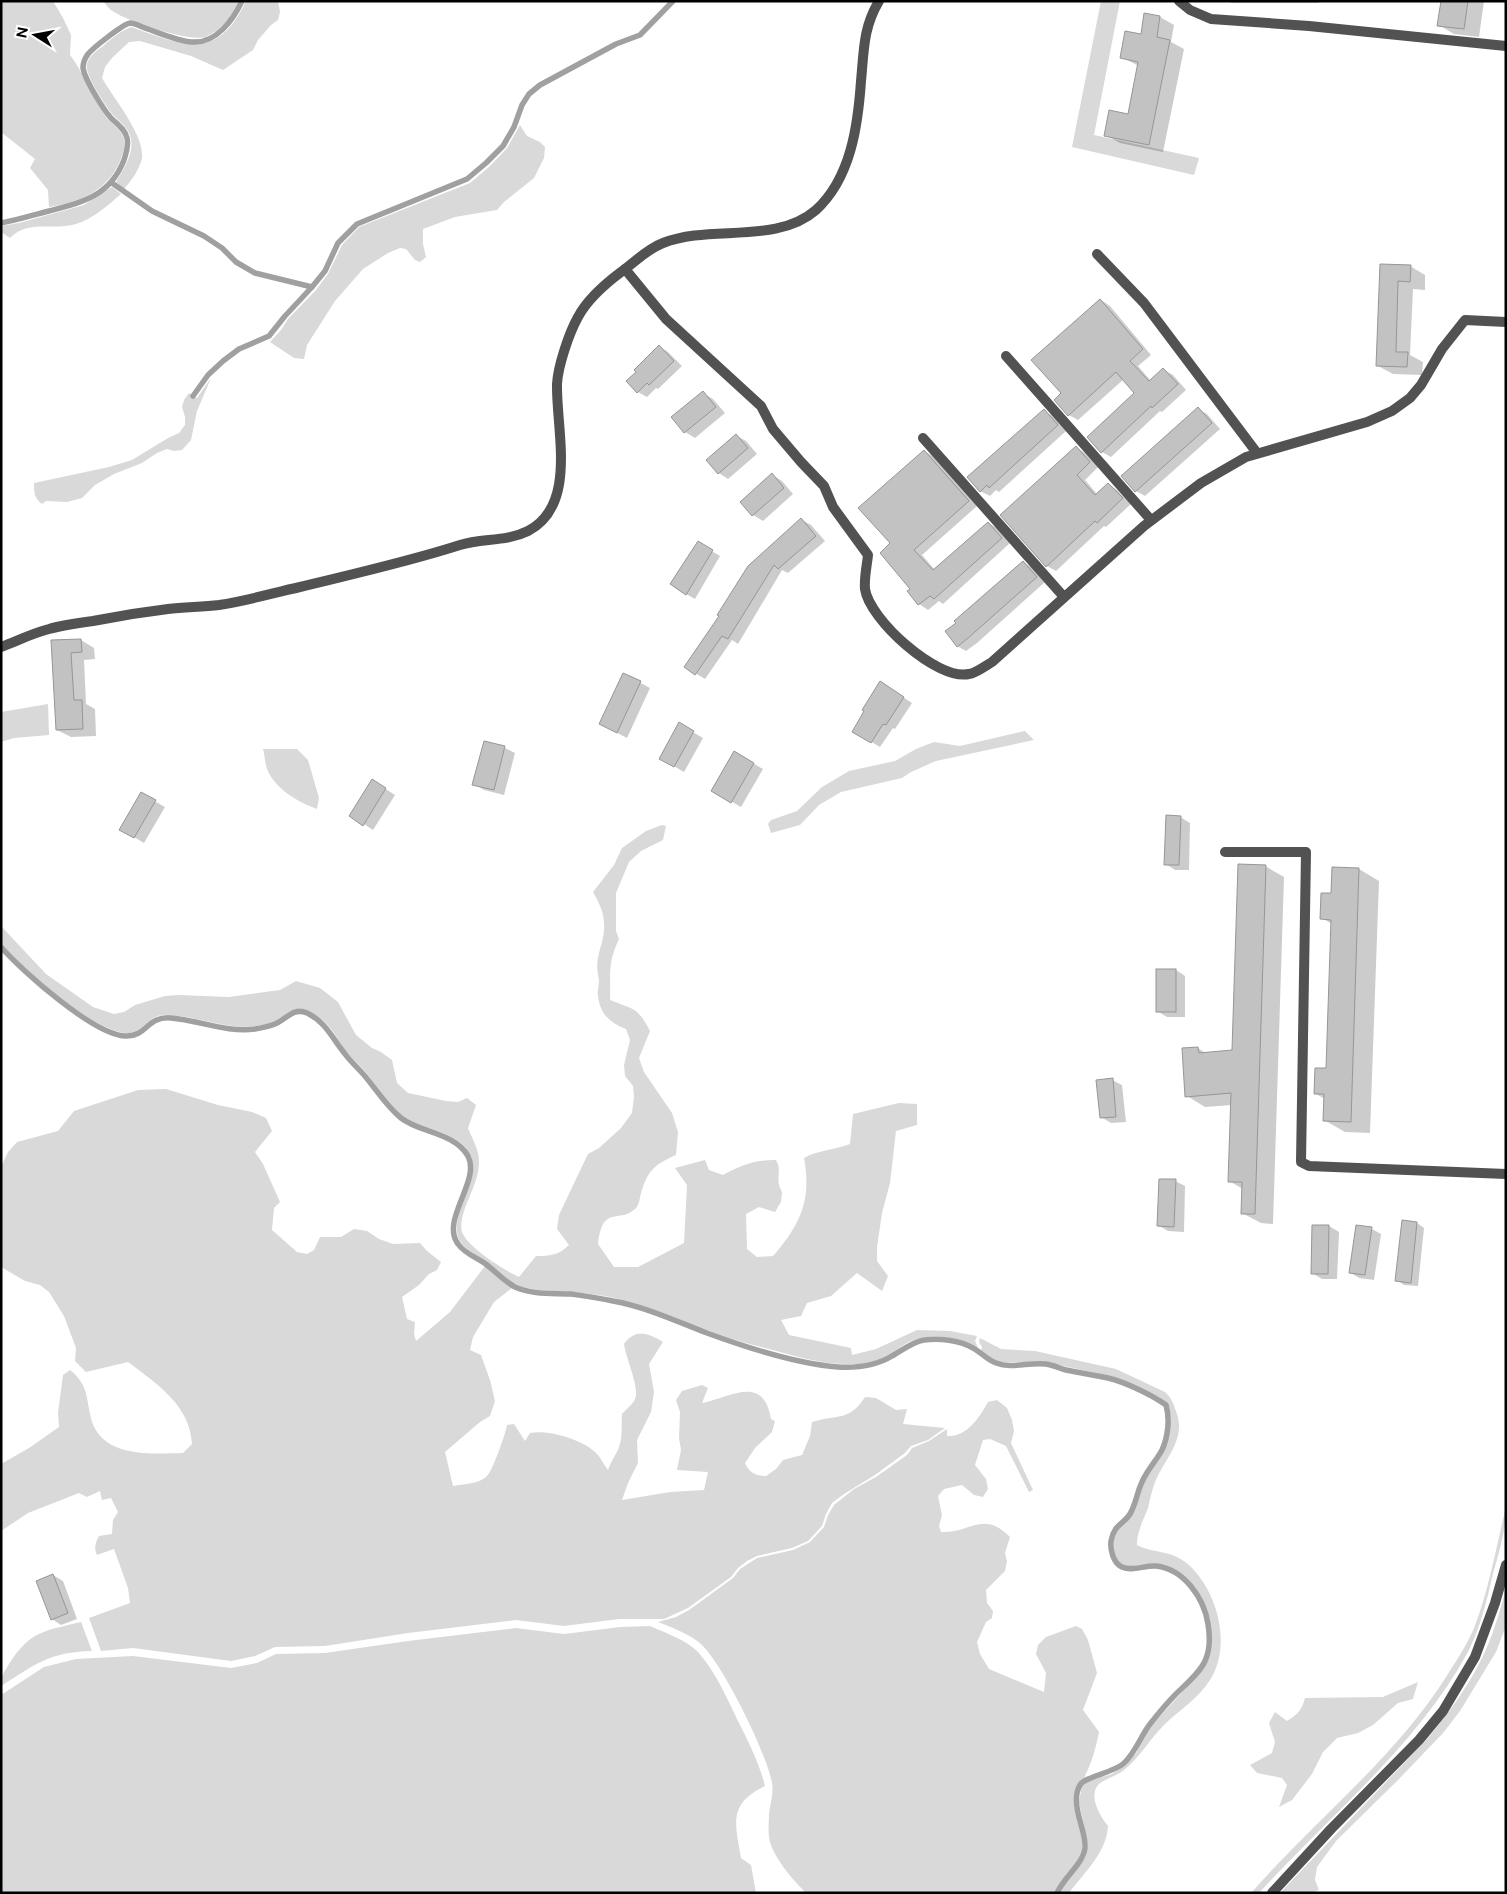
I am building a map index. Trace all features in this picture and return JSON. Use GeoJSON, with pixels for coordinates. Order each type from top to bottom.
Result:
{"type":"FeatureCollection","features":[{"type":"Feature","properties":{"kind":"street"},"geometry":{"type":"LineString","coordinates":[[1,647],[47,629],[167,609],[219,605],[348,576],[436,553],[465,543],[516,536],[530,530],[549,513],[557,498],[560,481],[557,383],[560,362],[578,316],[607,282],[643,254],[662,243],[683,237],[756,232],[800,221],[815,211],[829,197],[851,150],[861,88],[866,28],[879,1]]}},
{"type":"Feature","properties":{"kind":"street"},"geometry":{"type":"LineString","coordinates":[[1178,1],[1190,10],[1211,19],[1309,26],[1506,46]]}},
{"type":"Feature","properties":{"kind":"street"},"geometry":{"type":"LineString","coordinates":[[1097,254],[1144,303],[1257,453]]}},
{"type":"Feature","properties":{"kind":"street"},"geometry":{"type":"LineString","coordinates":[[625,269],[666,320],[762,406],[773,429],[824,486],[834,507],[868,555],[865,589],[869,601],[900,641],[916,655],[955,674],[969,674],[992,662],[1151,520],[1201,483],[1239,460],[1257,453],[1367,422],[1392,410],[1410,398],[1421,386],[1442,349],[1465,320],[1506,322]]}},
{"type":"Feature","properties":{"kind":"street"},"geometry":{"type":"LineString","coordinates":[[1006,356],[1151,520]]}},
{"type":"Feature","properties":{"kind":"street"},"geometry":{"type":"LineString","coordinates":[[923,438],[1064,597]]}},
{"type":"Feature","properties":{"kind":"street"},"geometry":{"type":"LineString","coordinates":[[1225,852],[1306,852],[1301,1162],[1309,1166],[1506,1174]]}},
{"type":"Feature","properties":{"kind":"street"},"geometry":{"type":"LineString","coordinates":[[1272,1893],[1331,1829],[1419,1740],[1442,1711],[1475,1657],[1496,1603],[1506,1565]]}},
{"type":"Feature","properties":{"kind":"shaded area"},"geometry":{"type":"Polygon","coordinates":[[[1,1],[53,1],[71,35],[70,55],[102,111],[123,136],[125,142],[124,150],[114,171],[100,187],[82,198],[49,207],[48,190],[30,168],[35,159],[1,132],[1,1]]]}},
{"type":"Feature","properties":{"kind":"shaded area"},"geometry":{"type":"Polygon","coordinates":[[[103,1],[239,1],[221,27],[205,37],[197,38],[173,34],[133,21],[113,11],[103,1]]]}},
{"type":"Feature","properties":{"kind":"shaded area"},"geometry":{"type":"Polygon","coordinates":[[[246,1],[278,1],[280,12],[278,20],[258,40],[253,50],[223,70],[191,56],[140,41],[129,42],[105,67],[102,78],[129,119],[140,142],[142,153],[138,170],[124,189],[116,182],[125,167],[131,150],[130,135],[110,111],[92,82],[87,69],[89,59],[116,36],[131,27],[183,43],[197,44],[211,41],[223,34],[235,21],[246,1]]]}},
{"type":"Feature","properties":{"kind":"shaded area"},"geometry":{"type":"Polygon","coordinates":[[[1101,1],[1120,1],[1094,135],[1199,158],[1194,175],[1072,147],[1101,1]]]}},
{"type":"Feature","properties":{"kind":"shaded area"},"geometry":{"type":"Polygon","coordinates":[[[520,125],[527,136],[540,142],[545,147],[544,158],[534,178],[497,210],[455,217],[423,229],[423,244],[426,257],[420,262],[415,260],[406,249],[400,248],[388,253],[363,269],[335,301],[307,345],[304,359],[294,358],[270,342],[288,319],[316,290],[328,274],[342,245],[359,227],[470,183],[507,148],[520,125]]]}},
{"type":"Feature","properties":{"kind":"shaded area"},"geometry":{"type":"Polygon","coordinates":[[[112,187],[121,194],[100,211],[82,222],[68,226],[33,227],[17,232],[10,238],[1,232],[1,226],[19,223],[84,205],[112,187]]]}},
{"type":"Feature","properties":{"kind":"shaded area"},"geometry":{"type":"Polygon","coordinates":[[[211,378],[197,411],[191,440],[182,450],[174,451],[167,449],[157,453],[142,463],[114,474],[95,485],[82,498],[67,502],[46,501],[42,504],[37,499],[34,492],[34,483],[109,467],[132,460],[179,433],[185,425],[182,407],[184,400],[189,393],[197,398],[211,378]]]}},
{"type":"Feature","properties":{"kind":"shaded area"},"geometry":{"type":"Polygon","coordinates":[[[48,704],[49,735],[14,738],[1,742],[1,712],[48,704]]]}},
{"type":"Feature","properties":{"kind":"shaded area"},"geometry":{"type":"Polygon","coordinates":[[[1025,731],[1034,740],[936,761],[902,778],[841,792],[819,805],[800,825],[771,833],[768,824],[771,820],[797,811],[822,787],[849,771],[895,761],[916,749],[934,742],[960,746],[1025,731]]]}},
{"type":"Feature","properties":{"kind":"shaded area"},"geometry":{"type":"Polygon","coordinates":[[[263,749],[297,749],[308,760],[319,798],[317,809],[302,803],[281,789],[267,769],[263,749]]]}},
{"type":"Feature","properties":{"kind":"shaded area"},"geometry":{"type":"Polygon","coordinates":[[[662,825],[666,826],[663,840],[641,851],[629,862],[616,893],[616,931],[619,939],[611,962],[610,1000],[638,1013],[650,1031],[639,1058],[644,1072],[672,1113],[678,1132],[676,1155],[657,1165],[649,1174],[636,1208],[630,1213],[612,1217],[604,1223],[600,1231],[598,1244],[614,1267],[638,1267],[684,1243],[687,1185],[675,1168],[705,1160],[709,1170],[723,1175],[748,1164],[776,1160],[782,1192],[781,1202],[775,1212],[759,1207],[746,1214],[747,1249],[757,1257],[773,1256],[790,1234],[802,1211],[806,1187],[804,1158],[815,1153],[850,1144],[853,1114],[899,1103],[917,1104],[917,1125],[896,1131],[890,1183],[882,1213],[877,1247],[877,1261],[888,1276],[882,1291],[857,1273],[831,1296],[807,1303],[801,1316],[781,1320],[789,1335],[851,1348],[852,1355],[876,1349],[917,1330],[950,1331],[977,1336],[975,1341],[978,1348],[964,1341],[947,1337],[929,1337],[910,1341],[888,1356],[873,1361],[857,1364],[830,1363],[736,1340],[653,1309],[606,1296],[535,1290],[522,1287],[515,1284],[464,1247],[457,1235],[459,1213],[472,1178],[473,1166],[471,1156],[465,1147],[450,1136],[412,1122],[399,1113],[389,1103],[366,1072],[347,1053],[330,1028],[317,1016],[305,1010],[297,1009],[271,1023],[246,1027],[225,1025],[181,1016],[162,1015],[134,1032],[115,1031],[98,1023],[60,998],[1,943],[1,926],[46,974],[93,1007],[114,1014],[165,996],[229,997],[280,990],[296,981],[320,988],[338,1002],[356,1035],[372,1048],[392,1060],[397,1083],[408,1093],[446,1101],[458,1102],[467,1098],[476,1105],[468,1128],[478,1152],[479,1166],[463,1215],[462,1232],[465,1238],[478,1251],[519,1277],[536,1256],[554,1254],[562,1251],[569,1245],[557,1229],[559,1215],[576,1179],[588,1154],[599,1148],[621,1128],[632,1113],[633,1086],[625,1076],[624,1065],[630,1040],[626,1029],[615,1024],[607,1017],[599,1002],[597,964],[603,937],[604,920],[593,892],[614,865],[622,848],[646,831],[662,825]]]}},
{"type":"Feature","properties":{"kind":"shaded area"},"geometry":{"type":"Polygon","coordinates":[[[166,1089],[218,1105],[252,1112],[266,1118],[272,1131],[255,1152],[263,1164],[280,1202],[274,1208],[272,1230],[297,1252],[307,1254],[314,1250],[320,1237],[341,1237],[354,1229],[367,1231],[379,1239],[393,1244],[420,1243],[441,1262],[437,1270],[429,1274],[419,1285],[402,1297],[407,1319],[415,1322],[414,1334],[416,1341],[450,1312],[485,1266],[512,1288],[494,1302],[473,1337],[470,1350],[481,1355],[495,1401],[490,1416],[480,1422],[445,1452],[453,1486],[476,1482],[487,1476],[507,1425],[514,1424],[525,1441],[530,1433],[538,1432],[556,1434],[584,1444],[597,1454],[608,1470],[620,1443],[622,1414],[631,1405],[636,1394],[624,1344],[638,1334],[647,1334],[663,1342],[649,1364],[654,1392],[651,1412],[637,1440],[638,1463],[622,1500],[670,1492],[704,1490],[708,1472],[677,1470],[681,1450],[679,1438],[680,1412],[676,1400],[682,1391],[702,1385],[708,1388],[702,1403],[734,1394],[753,1392],[761,1396],[767,1405],[771,1419],[775,1421],[772,1432],[755,1448],[745,1463],[748,1469],[759,1475],[766,1476],[776,1469],[783,1460],[802,1455],[810,1436],[812,1422],[848,1414],[865,1397],[876,1398],[896,1410],[907,1409],[903,1424],[945,1428],[928,1440],[911,1446],[905,1453],[875,1475],[832,1503],[822,1526],[808,1541],[792,1548],[757,1556],[747,1561],[731,1577],[688,1608],[664,1619],[619,1619],[564,1626],[516,1620],[408,1633],[325,1646],[275,1647],[255,1656],[231,1661],[133,1648],[101,1651],[89,1618],[130,1603],[128,1588],[114,1549],[97,1555],[95,1550],[99,1536],[112,1534],[113,1520],[118,1512],[111,1498],[102,1500],[100,1491],[87,1497],[79,1493],[28,1513],[1,1531],[1,1464],[29,1448],[59,1427],[58,1413],[63,1375],[70,1370],[83,1385],[95,1428],[103,1439],[114,1446],[140,1453],[183,1453],[192,1444],[190,1430],[179,1407],[170,1397],[128,1362],[86,1372],[75,1361],[76,1348],[64,1316],[49,1292],[40,1285],[25,1281],[1,1267],[1,1167],[8,1152],[17,1142],[58,1131],[74,1111],[138,1090],[166,1089]]]}},
{"type":"Feature","properties":{"kind":"shaded area"},"geometry":{"type":"Polygon","coordinates":[[[980,1338],[1001,1349],[1035,1351],[1116,1369],[1165,1392],[1169,1396],[1179,1421],[1179,1431],[1173,1448],[1155,1482],[1139,1531],[1137,1545],[1176,1556],[1189,1565],[1208,1590],[1219,1620],[1220,1651],[1217,1666],[1210,1680],[1195,1698],[1164,1725],[1130,1765],[1100,1783],[1095,1790],[1094,1795],[1097,1807],[1108,1826],[1107,1836],[1094,1862],[1069,1893],[1059,1893],[1070,1875],[1080,1865],[1086,1855],[1088,1845],[1079,1802],[1082,1786],[1086,1782],[1112,1774],[1125,1765],[1137,1752],[1143,1736],[1206,1663],[1210,1649],[1210,1623],[1203,1602],[1187,1579],[1167,1567],[1155,1564],[1123,1566],[1117,1560],[1114,1551],[1113,1542],[1116,1532],[1121,1524],[1130,1518],[1143,1482],[1164,1450],[1170,1420],[1167,1404],[1159,1397],[1114,1377],[1045,1362],[1000,1362],[993,1360],[981,1351],[980,1338]]]}},
{"type":"Feature","properties":{"kind":"shaded area"},"geometry":{"type":"Polygon","coordinates":[[[997,1400],[1007,1408],[1012,1420],[1014,1431],[1011,1443],[1033,1490],[1029,1492],[1006,1446],[990,1439],[983,1440],[975,1465],[986,1479],[988,1489],[983,1497],[974,1495],[962,1485],[944,1489],[938,1496],[942,1515],[939,1526],[941,1532],[951,1532],[976,1525],[991,1525],[1010,1537],[1005,1553],[1007,1561],[1005,1571],[986,1590],[987,1603],[993,1611],[992,1618],[986,1622],[977,1642],[980,1654],[989,1669],[1044,1692],[1046,1673],[1036,1654],[1038,1645],[1046,1637],[1076,1626],[1082,1629],[1088,1640],[1097,1673],[1083,1710],[1099,1732],[1090,1765],[1075,1793],[1082,1842],[1081,1854],[1055,1893],[806,1893],[783,1867],[771,1844],[769,1837],[769,1814],[773,1791],[772,1783],[762,1752],[732,1690],[711,1655],[702,1645],[687,1634],[658,1622],[676,1617],[689,1610],[733,1578],[740,1569],[757,1558],[793,1550],[810,1542],[824,1527],[834,1505],[854,1489],[876,1477],[907,1455],[912,1448],[929,1441],[947,1429],[947,1436],[966,1430],[981,1414],[988,1402],[997,1400]]]}},
{"type":"Feature","properties":{"kind":"shaded area"},"geometry":{"type":"Polygon","coordinates":[[[1506,1507],[1502,1541],[1480,1622],[1469,1650],[1448,1684],[1425,1717],[1372,1778],[1259,1893],[1251,1893],[1403,1735],[1446,1677],[1468,1641],[1479,1614],[1506,1507]]]}},
{"type":"Feature","properties":{"kind":"shaded area"},"geometry":{"type":"Polygon","coordinates":[[[1506,1589],[1506,1626],[1496,1652],[1460,1711],[1443,1733],[1336,1841],[1317,1867],[1315,1880],[1319,1890],[1310,1893],[1280,1893],[1428,1738],[1450,1711],[1475,1672],[1484,1653],[1495,1626],[1506,1589]]]}},
{"type":"Feature","properties":{"kind":"shaded area"},"geometry":{"type":"Polygon","coordinates":[[[81,1622],[92,1651],[54,1657],[34,1666],[1,1686],[2,1677],[9,1664],[31,1639],[47,1631],[81,1622]]]}},
{"type":"Feature","properties":{"kind":"shaded area"},"geometry":{"type":"Polygon","coordinates":[[[650,1626],[688,1644],[704,1659],[724,1693],[763,1777],[765,1786],[745,1800],[740,1807],[736,1825],[741,1858],[751,1865],[756,1893],[1,1893],[1,1695],[44,1667],[76,1659],[133,1656],[231,1668],[257,1663],[276,1654],[325,1653],[516,1628],[564,1634],[620,1627],[650,1626]]]}},
{"type":"Feature","properties":{"kind":"shaded area"},"geometry":{"type":"Polygon","coordinates":[[[1418,1682],[1413,1699],[1398,1703],[1373,1725],[1358,1733],[1337,1738],[1323,1752],[1312,1774],[1292,1800],[1279,1807],[1287,1785],[1282,1778],[1257,1773],[1250,1765],[1272,1753],[1275,1742],[1269,1723],[1275,1712],[1287,1721],[1299,1712],[1305,1698],[1383,1697],[1418,1682]]]}},
{"type":"Feature","properties":{"kind":"building"},"geometry":{"type":"Polygon","coordinates":[[[1441,1],[1468,1],[1464,29],[1437,26],[1441,1]]]}},
{"type":"Feature","properties":{"kind":"building"},"geometry":{"type":"Polygon","coordinates":[[[1144,13],[1160,16],[1157,37],[1170,40],[1149,145],[1104,136],[1109,110],[1128,114],[1138,62],[1120,58],[1125,31],[1141,34],[1144,13]]]}},
{"type":"Feature","properties":{"kind":"building"},"geometry":{"type":"Polygon","coordinates":[[[1380,264],[1411,265],[1410,282],[1398,281],[1396,352],[1408,352],[1407,367],[1376,366],[1380,264]]]}},
{"type":"Feature","properties":{"kind":"building"},"geometry":{"type":"Polygon","coordinates":[[[1100,299],[1143,349],[1130,361],[1149,381],[1163,368],[1178,384],[1152,408],[1151,406],[1101,453],[1087,437],[1134,393],[1116,372],[1068,416],[1054,400],[1061,393],[1031,360],[1100,299]]]}},
{"type":"Feature","properties":{"kind":"building"},"geometry":{"type":"Polygon","coordinates":[[[659,345],[674,361],[649,385],[647,383],[637,393],[626,381],[636,372],[634,370],[659,345]]]}},
{"type":"Feature","properties":{"kind":"building"},"geometry":{"type":"Polygon","coordinates":[[[703,391],[716,407],[684,433],[671,417],[703,391]]]}},
{"type":"Feature","properties":{"kind":"building"},"geometry":{"type":"Polygon","coordinates":[[[1198,407],[1212,423],[1135,492],[1121,476],[1198,407]]]}},
{"type":"Feature","properties":{"kind":"building"},"geometry":{"type":"Polygon","coordinates":[[[1044,409],[1058,425],[989,488],[987,485],[980,492],[967,477],[1044,409]]]}},
{"type":"Feature","properties":{"kind":"building"},"geometry":{"type":"Polygon","coordinates":[[[736,434],[748,448],[718,474],[706,460],[736,434]]]}},
{"type":"Feature","properties":{"kind":"building"},"geometry":{"type":"Polygon","coordinates":[[[1076,446],[1090,462],[1077,475],[1095,495],[1108,483],[1123,498],[1097,523],[1095,521],[1046,567],[1000,515],[1076,446]]]}},
{"type":"Feature","properties":{"kind":"building"},"geometry":{"type":"Polygon","coordinates":[[[924,450],[969,501],[914,550],[933,570],[988,522],[1002,538],[934,599],[930,596],[918,605],[907,591],[910,589],[880,553],[890,543],[858,508],[924,450]]]}},
{"type":"Feature","properties":{"kind":"building"},"geometry":{"type":"Polygon","coordinates":[[[772,473],[784,488],[752,516],[740,502],[772,473]]]}},
{"type":"Feature","properties":{"kind":"building"},"geometry":{"type":"Polygon","coordinates":[[[801,518],[816,536],[778,569],[774,565],[728,639],[722,636],[695,675],[684,667],[719,616],[717,615],[748,566],[801,518]]]}},
{"type":"Feature","properties":{"kind":"building"},"geometry":{"type":"Polygon","coordinates":[[[698,541],[713,550],[686,595],[670,584],[698,541]]]}},
{"type":"Feature","properties":{"kind":"building"},"geometry":{"type":"Polygon","coordinates":[[[1023,561],[1037,577],[957,647],[945,631],[1023,561]]]}},
{"type":"Feature","properties":{"kind":"building"},"geometry":{"type":"Polygon","coordinates":[[[81,639],[82,652],[71,653],[74,700],[82,700],[83,729],[56,730],[51,640],[81,639]]]}},
{"type":"Feature","properties":{"kind":"building"},"geometry":{"type":"Polygon","coordinates":[[[623,673],[641,681],[617,733],[599,724],[623,673]]]}},
{"type":"Feature","properties":{"kind":"building"},"geometry":{"type":"Polygon","coordinates":[[[880,681],[904,697],[886,725],[883,724],[871,743],[852,732],[864,711],[862,710],[880,681]]]}},
{"type":"Feature","properties":{"kind":"building"},"geometry":{"type":"Polygon","coordinates":[[[679,722],[694,731],[674,767],[659,759],[679,722]]]}},
{"type":"Feature","properties":{"kind":"building"},"geometry":{"type":"Polygon","coordinates":[[[484,741],[505,746],[494,790],[472,785],[484,741]]]}},
{"type":"Feature","properties":{"kind":"building"},"geometry":{"type":"Polygon","coordinates":[[[734,751],[754,763],[731,803],[711,791],[734,751]]]}},
{"type":"Feature","properties":{"kind":"building"},"geometry":{"type":"Polygon","coordinates":[[[372,779],[386,788],[363,826],[349,816],[372,779]]]}},
{"type":"Feature","properties":{"kind":"building"},"geometry":{"type":"Polygon","coordinates":[[[141,792],[156,800],[134,838],[119,830],[141,792]]]}},
{"type":"Feature","properties":{"kind":"building"},"geometry":{"type":"Polygon","coordinates":[[[1166,815],[1181,816],[1179,865],[1164,865],[1166,815]]]}},
{"type":"Feature","properties":{"kind":"building"},"geometry":{"type":"Polygon","coordinates":[[[1238,864],[1266,865],[1255,1214],[1241,1214],[1242,1182],[1228,1182],[1231,1093],[1185,1097],[1182,1048],[1198,1047],[1199,1053],[1232,1050],[1238,864]]]}},
{"type":"Feature","properties":{"kind":"building"},"geometry":{"type":"Polygon","coordinates":[[[1332,867],[1359,868],[1351,1122],[1323,1121],[1324,1094],[1314,1094],[1315,1068],[1326,1068],[1331,920],[1320,919],[1321,893],[1331,893],[1332,867]]]}},
{"type":"Feature","properties":{"kind":"building"},"geometry":{"type":"Polygon","coordinates":[[[1156,969],[1176,969],[1176,1012],[1156,1012],[1156,969]]]}},
{"type":"Feature","properties":{"kind":"building"},"geometry":{"type":"Polygon","coordinates":[[[1113,1078],[1116,1117],[1100,1118],[1096,1080],[1113,1078]]]}},
{"type":"Feature","properties":{"kind":"building"},"geometry":{"type":"Polygon","coordinates":[[[1159,1179],[1176,1179],[1174,1227],[1157,1226],[1159,1179]]]}},
{"type":"Feature","properties":{"kind":"building"},"geometry":{"type":"Polygon","coordinates":[[[1402,1220],[1417,1222],[1411,1283],[1395,1281],[1402,1220]]]}},
{"type":"Feature","properties":{"kind":"building"},"geometry":{"type":"Polygon","coordinates":[[[1312,1225],[1329,1225],[1328,1274],[1311,1274],[1312,1225]]]}},
{"type":"Feature","properties":{"kind":"building"},"geometry":{"type":"Polygon","coordinates":[[[1356,1225],[1372,1227],[1365,1275],[1349,1273],[1356,1225]]]}},
{"type":"Feature","properties":{"kind":"building"},"geometry":{"type":"Polygon","coordinates":[[[53,1574],[68,1613],[51,1620],[36,1581],[53,1574]]]}},
{"type":"Feature","properties":{"kind":"waterway"},"geometry":{"type":"LineString","coordinates":[[1,223],[61,208],[94,196],[103,190],[118,172],[124,160],[128,144],[127,138],[123,129],[111,118],[104,108],[84,73],[84,62],[91,51],[126,24],[130,23],[181,40],[201,42],[216,35],[223,29],[234,16],[242,1]]}},
{"type":"Feature","properties":{"kind":"waterway"},"geometry":{"type":"LineString","coordinates":[[193,396],[208,375],[223,361],[239,349],[269,336],[325,271],[338,243],[357,224],[467,179],[503,146],[529,94],[540,85],[616,44],[640,35],[673,1]]}},
{"type":"Feature","properties":{"kind":"waterway"},"geometry":{"type":"LineString","coordinates":[[112,183],[152,211],[204,236],[222,248],[236,262],[255,273],[312,287]]}},
{"type":"Feature","properties":{"kind":"waterway"},"geometry":{"type":"LineString","coordinates":[[1,947],[42,986],[79,1015],[97,1026],[127,1036],[139,1033],[152,1023],[163,1018],[181,1019],[223,1028],[244,1030],[273,1025],[298,1011],[314,1017],[324,1026],[347,1057],[401,1118],[418,1127],[446,1137],[462,1148],[468,1156],[471,1166],[466,1189],[454,1224],[454,1234],[458,1244],[464,1251],[487,1265],[504,1280],[522,1290],[571,1294],[625,1304],[754,1349],[789,1359],[838,1367],[859,1367],[879,1362],[920,1341],[930,1339],[949,1340],[967,1345],[993,1362],[1002,1365],[1046,1364],[1115,1380],[1138,1389],[1166,1405],[1168,1422],[1164,1445],[1140,1486],[1130,1514],[1114,1531],[1111,1548],[1114,1559],[1122,1567],[1130,1569],[1152,1566],[1166,1568],[1184,1579],[1191,1586],[1206,1614],[1209,1633],[1208,1652],[1199,1670],[1153,1720],[1127,1760],[1118,1767],[1087,1780],[1080,1785],[1076,1801],[1085,1841],[1084,1854],[1057,1893]]}}]}
